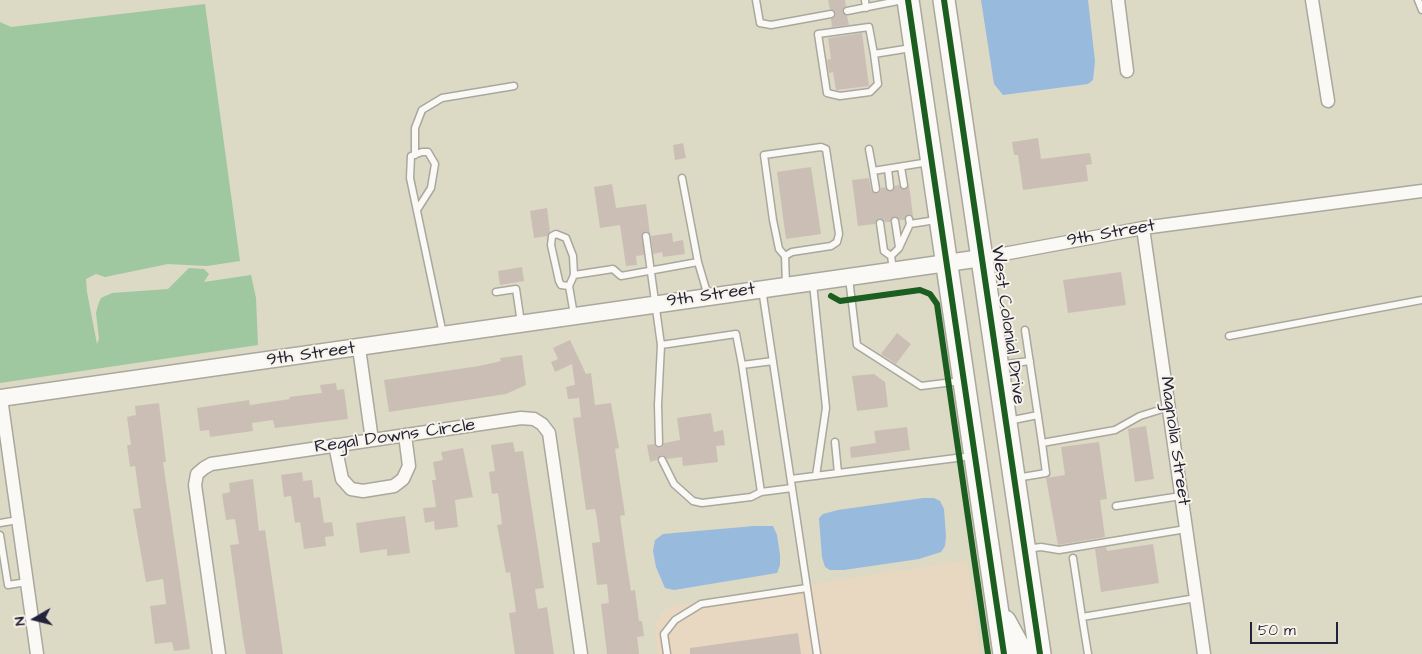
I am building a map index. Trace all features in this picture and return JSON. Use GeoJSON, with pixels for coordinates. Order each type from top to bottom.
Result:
{"type":"FeatureCollection","features":[{"type":"Feature","properties":{"kind":"highway"},"geometry":{"type":"LineString","coordinates":[[908,0],[1004,654]]}},
{"type":"Feature","properties":{"kind":"highway","name":"West Colonial Drive"},"geometry":{"type":"LineString","coordinates":[[944,0],[1040,654]]}},
{"type":"Feature","properties":{"kind":"highway"},"geometry":{"type":"LineString","coordinates":[[997,605],[1023,654]]}},
{"type":"Feature","properties":{"kind":"street"},"geometry":{"type":"LineString","coordinates":[[1118,0],[1127,71]]}},
{"type":"Feature","properties":{"kind":"street"},"geometry":{"type":"LineString","coordinates":[[1312,0],[1328,101]]}},
{"type":"Feature","properties":{"kind":"street","name":"9th Street"},"geometry":{"type":"LineString","coordinates":[[0,398],[849,278],[892,263],[948,264],[1143,228],[1422,190]]}},
{"type":"Feature","properties":{"kind":"street","name":"Magnolia Street"},"geometry":{"type":"LineString","coordinates":[[1143,228],[1204,654]]}},
{"type":"Feature","properties":{"kind":"street"},"geometry":{"type":"LineString","coordinates":[[360,348],[372,440]]}},
{"type":"Feature","properties":{"kind":"street"},"geometry":{"type":"LineString","coordinates":[[0,398],[37,654]]}},
{"type":"Feature","properties":{"kind":"street","name":"Regal Downs Circle"},"geometry":{"type":"LineString","coordinates":[[219,654],[195,485],[197,474],[211,464],[521,418],[534,419],[542,424],[549,433],[581,654]]}},
{"type":"Feature","properties":{"kind":"street"},"geometry":{"type":"LineString","coordinates":[[335,445],[342,479],[351,489],[363,491],[394,486],[403,479],[409,466],[405,435]]}},
{"type":"Feature","properties":{"kind":"lane"},"geometry":{"type":"LineString","coordinates":[[756,0],[760,23],[771,25],[831,14]]}},
{"type":"Feature","properties":{"kind":"lane"},"geometry":{"type":"LineString","coordinates":[[865,0],[866,8]]}},
{"type":"Feature","properties":{"kind":"lane"},"geometry":{"type":"LineString","coordinates":[[847,11],[903,0]]}},
{"type":"Feature","properties":{"kind":"lane"},"geometry":{"type":"LineString","coordinates":[[1418,0],[1422,10]]}},
{"type":"Feature","properties":{"kind":"lane"},"geometry":{"type":"LineString","coordinates":[[869,26],[874,54],[878,84],[870,92],[840,96],[826,92],[818,34],[869,26]]}},
{"type":"Feature","properties":{"kind":"lane"},"geometry":{"type":"LineString","coordinates":[[874,54],[915,48]]}},
{"type":"Feature","properties":{"kind":"lane"},"geometry":{"type":"LineString","coordinates":[[415,155],[414,128],[422,110],[442,98],[514,86]]}},
{"type":"Feature","properties":{"kind":"lane"},"geometry":{"type":"LineString","coordinates":[[785,256],[792,252],[831,246],[837,242],[839,234],[826,149],[821,147],[764,155],[772,220],[779,249],[785,256],[786,286]]}},
{"type":"Feature","properties":{"kind":"lane"},"geometry":{"type":"LineString","coordinates":[[869,149],[876,189]]}},
{"type":"Feature","properties":{"kind":"lane"},"geometry":{"type":"LineString","coordinates":[[417,210],[431,188],[435,164],[428,152],[411,156],[410,178],[444,335]]}},
{"type":"Feature","properties":{"kind":"lane"},"geometry":{"type":"LineString","coordinates":[[873,171],[932,162]]}},
{"type":"Feature","properties":{"kind":"lane"},"geometry":{"type":"LineString","coordinates":[[901,166],[904,185]]}},
{"type":"Feature","properties":{"kind":"lane"},"geometry":{"type":"LineString","coordinates":[[888,168],[890,187]]}},
{"type":"Feature","properties":{"kind":"lane"},"geometry":{"type":"LineString","coordinates":[[682,178],[698,262],[708,297]]}},
{"type":"Feature","properties":{"kind":"lane"},"geometry":{"type":"LineString","coordinates":[[892,263],[910,222],[941,219]]}},
{"type":"Feature","properties":{"kind":"lane"},"geometry":{"type":"LineString","coordinates":[[895,221],[899,248]]}},
{"type":"Feature","properties":{"kind":"lane"},"geometry":{"type":"LineString","coordinates":[[880,223],[884,251],[892,263]]}},
{"type":"Feature","properties":{"kind":"lane"},"geometry":{"type":"LineString","coordinates":[[569,286],[561,285],[559,281],[551,244],[552,236],[556,234],[566,238],[572,256],[574,275],[569,286],[574,316]]}},
{"type":"Feature","properties":{"kind":"lane"},"geometry":{"type":"LineString","coordinates":[[646,236],[652,270],[660,345],[659,443]]}},
{"type":"Feature","properties":{"kind":"lane"},"geometry":{"type":"LineString","coordinates":[[574,275],[613,269],[621,276],[646,273],[652,270],[698,262]]}},
{"type":"Feature","properties":{"kind":"lane"},"geometry":{"type":"LineString","coordinates":[[849,278],[857,344],[922,386],[964,381]]}},
{"type":"Feature","properties":{"kind":"lane"},"geometry":{"type":"LineString","coordinates":[[813,282],[826,408],[816,476]]}},
{"type":"Feature","properties":{"kind":"lane"},"geometry":{"type":"LineString","coordinates":[[496,292],[516,289],[521,324]]}},
{"type":"Feature","properties":{"kind":"lane"},"geometry":{"type":"LineString","coordinates":[[762,289],[817,654]]}},
{"type":"Feature","properties":{"kind":"lane"},"geometry":{"type":"LineString","coordinates":[[1229,336],[1422,300]]}},
{"type":"Feature","properties":{"kind":"lane"},"geometry":{"type":"LineString","coordinates":[[1015,479],[1046,473],[1025,330]]}},
{"type":"Feature","properties":{"kind":"lane"},"geometry":{"type":"LineString","coordinates":[[660,345],[736,334],[761,492]]}},
{"type":"Feature","properties":{"kind":"lane"},"geometry":{"type":"LineString","coordinates":[[998,365],[1030,360]]}},
{"type":"Feature","properties":{"kind":"lane"},"geometry":{"type":"LineString","coordinates":[[742,365],[773,361]]}},
{"type":"Feature","properties":{"kind":"lane"},"geometry":{"type":"LineString","coordinates":[[1042,443],[1116,430],[1140,416],[1169,407]]}},
{"type":"Feature","properties":{"kind":"lane"},"geometry":{"type":"LineString","coordinates":[[1006,421],[1038,415]]}},
{"type":"Feature","properties":{"kind":"lane"},"geometry":{"type":"LineString","coordinates":[[835,442],[838,473]]}},
{"type":"Feature","properties":{"kind":"lane"},"geometry":{"type":"LineString","coordinates":[[791,480],[975,456]]}},
{"type":"Feature","properties":{"kind":"lane"},"geometry":{"type":"LineString","coordinates":[[662,460],[674,484],[693,501],[702,503],[751,497],[761,492],[792,488]]}},
{"type":"Feature","properties":{"kind":"lane"},"geometry":{"type":"LineString","coordinates":[[1116,506],[1181,496]]}},
{"type":"Feature","properties":{"kind":"lane"},"geometry":{"type":"LineString","coordinates":[[0,523],[18,520]]}},
{"type":"Feature","properties":{"kind":"lane"},"geometry":{"type":"LineString","coordinates":[[1025,549],[1041,547],[1059,550],[1186,529]]}},
{"type":"Feature","properties":{"kind":"lane"},"geometry":{"type":"LineString","coordinates":[[0,536],[8,585],[27,582]]}},
{"type":"Feature","properties":{"kind":"lane"},"geometry":{"type":"LineString","coordinates":[[1073,558],[1088,654]]}},
{"type":"Feature","properties":{"kind":"lane"},"geometry":{"type":"LineString","coordinates":[[667,654],[664,634],[675,620],[701,604],[807,588]]}},
{"type":"Feature","properties":{"kind":"lane"},"geometry":{"type":"LineString","coordinates":[[1082,617],[1196,598]]}},
{"type":"Feature","properties":{"kind":"shaded area"},"geometry":{"type":"Polygon","coordinates":[[[967,560],[981,654],[657,654],[655,624],[663,611],[674,605],[967,560]]]}},
{"type":"Feature","properties":{"kind":"green space"},"geometry":{"type":"Polygon","coordinates":[[[205,4],[240,261],[207,266],[168,264],[105,277],[96,274],[86,279],[87,292],[97,344],[99,339],[96,313],[98,305],[101,298],[112,293],[168,289],[189,268],[204,269],[209,274],[204,282],[251,275],[256,298],[258,345],[0,383],[0,22],[11,27],[205,4]]]}},
{"type":"Feature","properties":{"kind":"water"},"geometry":{"type":"Polygon","coordinates":[[[981,0],[1088,0],[1095,61],[1093,80],[1088,84],[1003,95],[994,84],[981,0]]]}},
{"type":"Feature","properties":{"kind":"water"},"geometry":{"type":"Polygon","coordinates":[[[934,498],[940,501],[944,509],[946,536],[945,546],[941,552],[919,559],[844,570],[830,570],[825,567],[822,557],[819,518],[823,514],[838,510],[934,498]]]}},
{"type":"Feature","properties":{"kind":"water"},"geometry":{"type":"Polygon","coordinates":[[[773,526],[777,535],[780,555],[780,565],[777,573],[674,590],[665,588],[656,567],[653,551],[655,540],[663,534],[773,526]]]}},
{"type":"Feature","properties":{"kind":"building"},"geometry":{"type":"Polygon","coordinates":[[[828,0],[845,0],[846,6],[842,11],[847,16],[849,25],[832,27],[831,19],[836,14],[830,9],[828,0]]]}},
{"type":"Feature","properties":{"kind":"building"},"geometry":{"type":"Polygon","coordinates":[[[862,33],[869,86],[836,90],[833,72],[829,73],[827,60],[831,59],[828,38],[862,33]]]}},
{"type":"Feature","properties":{"kind":"building"},"geometry":{"type":"Polygon","coordinates":[[[1038,138],[1041,159],[1090,153],[1092,164],[1086,165],[1088,181],[1023,190],[1018,155],[1014,155],[1012,142],[1038,138]]]}},
{"type":"Feature","properties":{"kind":"building"},"geometry":{"type":"Polygon","coordinates":[[[683,143],[686,158],[675,160],[673,145],[683,143]]]}},
{"type":"Feature","properties":{"kind":"building"},"geometry":{"type":"Polygon","coordinates":[[[811,167],[821,234],[786,239],[777,172],[811,167]]]}},
{"type":"Feature","properties":{"kind":"building"},"geometry":{"type":"Polygon","coordinates":[[[869,178],[871,190],[875,194],[880,192],[881,188],[885,187],[890,192],[895,186],[899,185],[904,190],[909,185],[913,216],[908,214],[904,220],[900,220],[894,216],[890,222],[885,222],[879,218],[875,224],[858,226],[852,180],[869,178]]]}},
{"type":"Feature","properties":{"kind":"building"},"geometry":{"type":"Polygon","coordinates":[[[612,184],[616,208],[646,204],[650,234],[646,231],[642,234],[644,255],[636,256],[637,265],[626,266],[620,225],[600,228],[594,187],[612,184]]]}},
{"type":"Feature","properties":{"kind":"building"},"geometry":{"type":"Polygon","coordinates":[[[547,208],[550,232],[547,236],[534,238],[530,211],[547,208]]]}},
{"type":"Feature","properties":{"kind":"building"},"geometry":{"type":"Polygon","coordinates":[[[672,233],[673,242],[683,240],[685,254],[663,257],[662,252],[653,254],[651,236],[672,233]]]}},
{"type":"Feature","properties":{"kind":"building"},"geometry":{"type":"Polygon","coordinates":[[[522,267],[524,281],[500,285],[498,271],[522,267]]]}},
{"type":"Feature","properties":{"kind":"building"},"geometry":{"type":"Polygon","coordinates":[[[1121,272],[1126,305],[1068,313],[1063,280],[1121,272]]]}},
{"type":"Feature","properties":{"kind":"building"},"geometry":{"type":"Polygon","coordinates":[[[897,333],[911,344],[896,364],[881,354],[897,333]]]}},
{"type":"Feature","properties":{"kind":"building"},"geometry":{"type":"Polygon","coordinates":[[[570,340],[586,374],[591,373],[595,405],[611,403],[619,448],[615,449],[625,515],[620,516],[626,559],[631,591],[635,590],[639,621],[642,621],[644,636],[637,637],[639,654],[607,654],[601,604],[609,603],[607,584],[597,585],[592,543],[600,542],[597,519],[595,509],[586,510],[573,418],[581,417],[579,398],[568,399],[566,387],[575,385],[572,364],[555,372],[551,362],[558,359],[553,348],[570,340]]]}},
{"type":"Feature","properties":{"kind":"building"},"geometry":{"type":"Polygon","coordinates":[[[522,355],[526,385],[506,394],[389,412],[384,380],[479,366],[501,361],[500,358],[522,355]]]}},
{"type":"Feature","properties":{"kind":"building"},"geometry":{"type":"Polygon","coordinates":[[[874,374],[885,382],[888,407],[857,411],[852,376],[874,374]]]}},
{"type":"Feature","properties":{"kind":"building"},"geometry":{"type":"Polygon","coordinates":[[[336,383],[337,390],[344,389],[348,419],[275,428],[273,420],[252,423],[253,431],[210,437],[209,430],[200,431],[197,408],[249,400],[250,405],[290,399],[289,397],[322,393],[320,385],[336,383]]]}},
{"type":"Feature","properties":{"kind":"building"},"geometry":{"type":"Polygon","coordinates":[[[159,403],[166,462],[163,462],[190,649],[174,651],[172,642],[155,644],[150,606],[166,604],[163,579],[146,582],[133,509],[141,508],[135,466],[130,467],[127,445],[131,445],[127,417],[136,415],[135,406],[159,403]]]}},
{"type":"Feature","properties":{"kind":"building"},"geometry":{"type":"Polygon","coordinates":[[[711,413],[714,432],[723,430],[725,445],[716,446],[718,462],[683,466],[682,457],[667,459],[662,455],[657,460],[650,462],[647,445],[654,444],[660,448],[664,443],[680,440],[677,418],[711,413]]]}},
{"type":"Feature","properties":{"kind":"building"},"geometry":{"type":"Polygon","coordinates":[[[1146,426],[1154,479],[1135,482],[1128,429],[1146,426]]]}},
{"type":"Feature","properties":{"kind":"building"},"geometry":{"type":"Polygon","coordinates":[[[907,427],[910,450],[851,458],[850,447],[876,443],[874,431],[907,427]]]}},
{"type":"Feature","properties":{"kind":"building"},"geometry":{"type":"Polygon","coordinates":[[[513,442],[515,452],[523,451],[544,588],[535,589],[538,609],[547,607],[554,654],[515,654],[509,613],[516,612],[510,572],[506,573],[497,525],[502,524],[498,493],[492,494],[489,472],[495,471],[491,445],[513,442]]]}},
{"type":"Feature","properties":{"kind":"building"},"geometry":{"type":"Polygon","coordinates":[[[1099,442],[1107,499],[1100,500],[1105,537],[1058,545],[1046,478],[1065,475],[1061,447],[1099,442]]]}},
{"type":"Feature","properties":{"kind":"building"},"geometry":{"type":"Polygon","coordinates":[[[463,448],[473,497],[455,500],[458,527],[435,530],[434,521],[425,523],[423,508],[436,507],[432,480],[436,480],[433,462],[443,460],[441,452],[463,448]]]}},
{"type":"Feature","properties":{"kind":"building"},"geometry":{"type":"Polygon","coordinates":[[[302,472],[303,481],[312,480],[314,498],[320,497],[324,523],[332,522],[334,536],[325,537],[326,546],[304,549],[300,522],[295,523],[291,496],[284,497],[281,475],[302,472]]]}},
{"type":"Feature","properties":{"kind":"building"},"geometry":{"type":"Polygon","coordinates":[[[253,479],[259,531],[265,530],[283,654],[246,654],[243,638],[230,545],[239,544],[235,519],[226,520],[222,494],[230,492],[229,483],[253,479]]]}},
{"type":"Feature","properties":{"kind":"building"},"geometry":{"type":"Polygon","coordinates":[[[405,516],[410,553],[387,556],[387,549],[360,553],[356,523],[405,516]]]}},
{"type":"Feature","properties":{"kind":"building"},"geometry":{"type":"Polygon","coordinates":[[[1153,544],[1159,583],[1101,592],[1095,549],[1106,547],[1107,551],[1153,544]]]}},
{"type":"Feature","properties":{"kind":"building"},"geometry":{"type":"Polygon","coordinates":[[[798,633],[801,654],[690,654],[690,648],[798,633]]]}},
{"type":"Feature","properties":{"kind":"cycle path"},"geometry":{"type":"LineString","coordinates":[[908,0],[1004,654]]}},
{"type":"Feature","properties":{"kind":"cycle path"},"geometry":{"type":"LineString","coordinates":[[944,0],[1040,654]]}},
{"type":"Feature","properties":{"kind":"cycle path"},"geometry":{"type":"LineString","coordinates":[[831,296],[840,301],[920,290],[930,294],[937,304],[988,654]]}}]}
